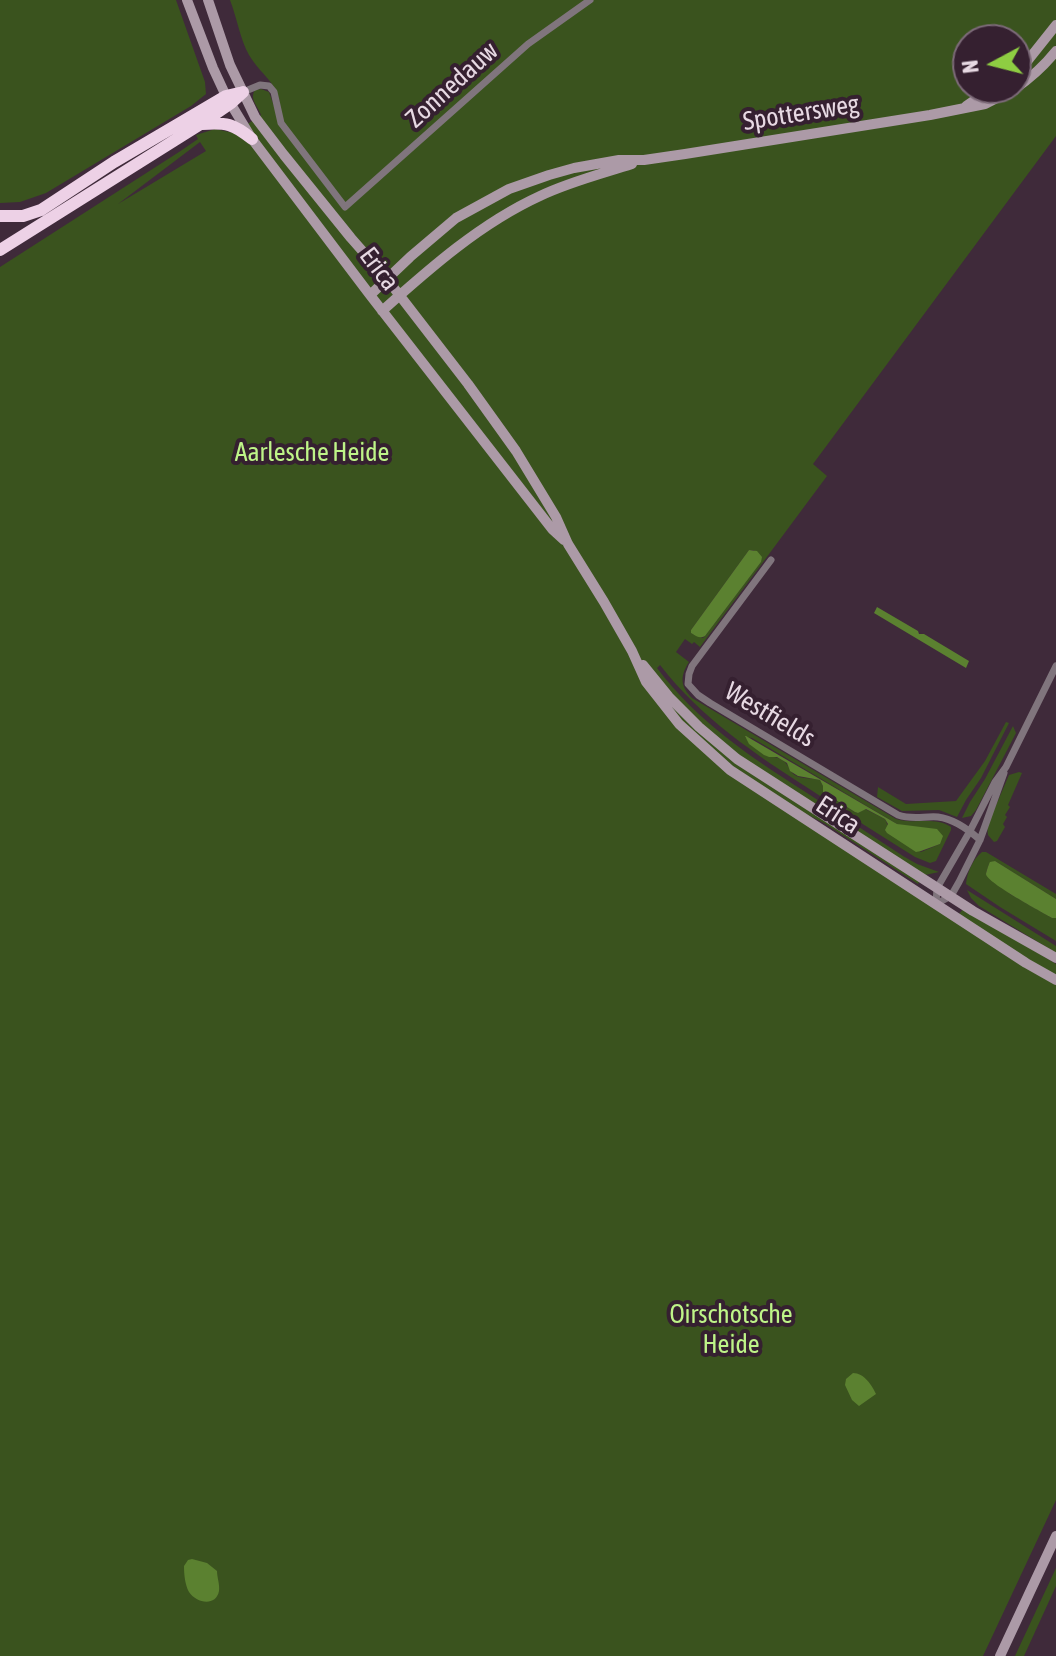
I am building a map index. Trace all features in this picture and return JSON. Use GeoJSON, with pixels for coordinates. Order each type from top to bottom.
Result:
{"type":"FeatureCollection","features":[{"type":"Feature","properties":{"kind":"highway"},"geometry":{"type":"LineString","coordinates":[[0,216],[23,216],[41,210],[114,162],[243,92]]}},
{"type":"Feature","properties":{"kind":"highway"},"geometry":{"type":"LineString","coordinates":[[0,250],[199,125],[229,100]]}},
{"type":"Feature","properties":{"kind":"highway"},"geometry":{"type":"LineString","coordinates":[[199,125],[228,124],[252,139]]}},
{"type":"Feature","properties":{"kind":"street","name":"Erica"},"geometry":{"type":"LineString","coordinates":[[187,0],[213,68],[252,139],[552,529],[568,544]]}},
{"type":"Feature","properties":{"kind":"street","name":"Erica"},"geometry":{"type":"LineString","coordinates":[[208,0],[230,65],[255,117],[387,279],[516,451],[632,651],[646,682],[679,724],[740,777],[1056,980]]}},
{"type":"Feature","properties":{"kind":"street","name":"Zonnedauw"},"geometry":{"type":"LineString","coordinates":[[243,92],[260,85],[269,86],[274,92],[285,128],[345,207],[528,44],[590,0]]}},
{"type":"Feature","properties":{"kind":"street"},"geometry":{"type":"LineString","coordinates":[[1032,55],[1056,25]]}},
{"type":"Feature","properties":{"kind":"street","name":"Spottersweg"},"geometry":{"type":"LineString","coordinates":[[1032,77],[1056,51]]}},
{"type":"Feature","properties":{"kind":"street","name":"Spottersweg"},"geometry":{"type":"LineString","coordinates":[[965,107],[969,104]]}},
{"type":"Feature","properties":{"kind":"street","name":"Spottersweg"},"geometry":{"type":"LineString","coordinates":[[382,311],[459,247],[509,212],[583,179],[644,160],[985,104]]}},
{"type":"Feature","properties":{"kind":"street","name":"Spottersweg"},"geometry":{"type":"LineString","coordinates":[[370,295],[456,218],[509,189],[574,168],[619,160],[644,160]]}},
{"type":"Feature","properties":{"kind":"street","name":"Westfields"},"geometry":{"type":"LineString","coordinates":[[771,560],[692,666],[688,684],[710,703],[898,815],[906,818],[945,818],[980,840]]}},
{"type":"Feature","properties":{"kind":"street","name":"Erica"},"geometry":{"type":"LineString","coordinates":[[632,651],[669,697],[737,759],[937,888],[1056,958]]}},
{"type":"Feature","properties":{"kind":"street"},"geometry":{"type":"LineString","coordinates":[[936,904],[937,888],[1006,767],[1056,666]]}},
{"type":"Feature","properties":{"kind":"street"},"geometry":{"type":"LineString","coordinates":[[936,904],[951,896],[980,840],[1006,767]]}},
{"type":"Feature","properties":{"kind":"street"},"geometry":{"type":"LineString","coordinates":[[1000,1656],[1056,1536]]}},
{"type":"Feature","properties":{"kind":"green space"},"geometry":{"type":"Polygon","coordinates":[[[0,0],[176,0],[205,82],[206,94],[46,193],[20,202],[0,203],[0,0]]]}},
{"type":"Feature","properties":{"kind":"green space"},"geometry":{"type":"Polygon","coordinates":[[[230,0],[1056,0],[1056,136],[813,464],[827,476],[700,647],[685,639],[676,652],[689,662],[683,681],[692,698],[896,819],[938,822],[951,827],[936,861],[930,863],[915,857],[770,763],[711,719],[660,665],[657,668],[689,705],[744,751],[903,856],[939,872],[925,875],[753,766],[696,721],[654,674],[686,735],[1056,983],[1056,1500],[983,1656],[0,1656],[0,267],[179,152],[198,139],[196,135],[215,129],[234,133],[261,115],[253,99],[255,90],[269,92],[274,106],[280,102],[271,82],[246,49],[230,0]],[[200,142],[118,204],[206,151],[200,142]],[[749,550],[691,633],[705,636],[761,562],[754,550],[749,550]],[[745,737],[767,756],[785,762],[794,775],[820,780],[823,792],[855,812],[865,809],[885,819],[888,826],[921,852],[940,844],[897,824],[752,738],[745,737]]]}},
{"type":"Feature","properties":{"kind":"green space"},"geometry":{"type":"Polygon","coordinates":[[[655,683],[693,726],[920,880],[918,884],[824,823],[786,804],[743,776],[678,718],[655,683]]]}},
{"type":"Feature","properties":{"kind":"green space"},"geometry":{"type":"Polygon","coordinates":[[[1006,722],[1009,723],[981,778],[957,817],[939,810],[902,811],[877,797],[878,787],[906,804],[956,801],[985,761],[1006,722]]]}},
{"type":"Feature","properties":{"kind":"green space"},"geometry":{"type":"Polygon","coordinates":[[[1013,726],[1016,733],[976,810],[971,816],[962,818],[985,779],[1013,726]]]}},
{"type":"Feature","properties":{"kind":"green space"},"geometry":{"type":"Polygon","coordinates":[[[1022,773],[1008,805],[1005,827],[994,842],[988,835],[987,826],[1009,775],[1022,773]]]}},
{"type":"Feature","properties":{"kind":"green space"},"geometry":{"type":"Polygon","coordinates":[[[982,852],[1056,894],[1056,899],[995,861],[989,864],[986,873],[1010,894],[1056,918],[1056,941],[966,884],[971,866],[982,852]]]}},
{"type":"Feature","properties":{"kind":"green space"},"geometry":{"type":"Polygon","coordinates":[[[967,890],[1056,946],[1056,953],[979,906],[967,890]]]}},
{"type":"Feature","properties":{"kind":"green space"},"geometry":{"type":"Polygon","coordinates":[[[964,908],[1056,964],[1056,975],[1040,969],[959,914],[964,908]]]}},
{"type":"Feature","properties":{"kind":"green space"},"geometry":{"type":"Polygon","coordinates":[[[1056,1568],[1056,1586],[1024,1656],[1015,1656],[1056,1568]]]}},
{"type":"Feature","properties":{"kind":"shaded area"},"geometry":{"type":"Polygon","coordinates":[[[749,550],[757,551],[762,557],[761,562],[705,636],[691,633],[691,630],[749,550]]]}},
{"type":"Feature","properties":{"kind":"shaded area"},"geometry":{"type":"Polygon","coordinates":[[[877,607],[969,661],[966,668],[874,613],[877,607]]]}},
{"type":"Feature","properties":{"kind":"shaded area"},"geometry":{"type":"Polygon","coordinates":[[[745,736],[897,824],[937,829],[943,836],[940,844],[916,852],[887,833],[885,819],[866,809],[855,812],[823,792],[820,780],[798,776],[790,771],[787,763],[764,755],[749,744],[745,736]]]}},
{"type":"Feature","properties":{"kind":"shaded area"},"geometry":{"type":"Polygon","coordinates":[[[995,861],[1056,899],[1056,918],[995,884],[986,874],[990,862],[995,861]]]}},
{"type":"Feature","properties":{"kind":"shaded area"},"geometry":{"type":"Polygon","coordinates":[[[853,1373],[864,1377],[876,1394],[859,1406],[852,1400],[845,1385],[846,1379],[853,1373]]]}},
{"type":"Feature","properties":{"kind":"shaded area"},"geometry":{"type":"Polygon","coordinates":[[[192,1559],[207,1563],[217,1571],[219,1591],[210,1601],[201,1601],[189,1592],[184,1566],[192,1559]]]}},
{"type":"Feature","properties":{"kind":"park label","name":"Aarlesche Heide"},"geometry":{"type":"Point","coordinates":[312,453]}},
{"type":"Feature","properties":{"kind":"park label","name":"Oirschotsche Heide"},"geometry":{"type":"Point","coordinates":[731,1330]}}]}
